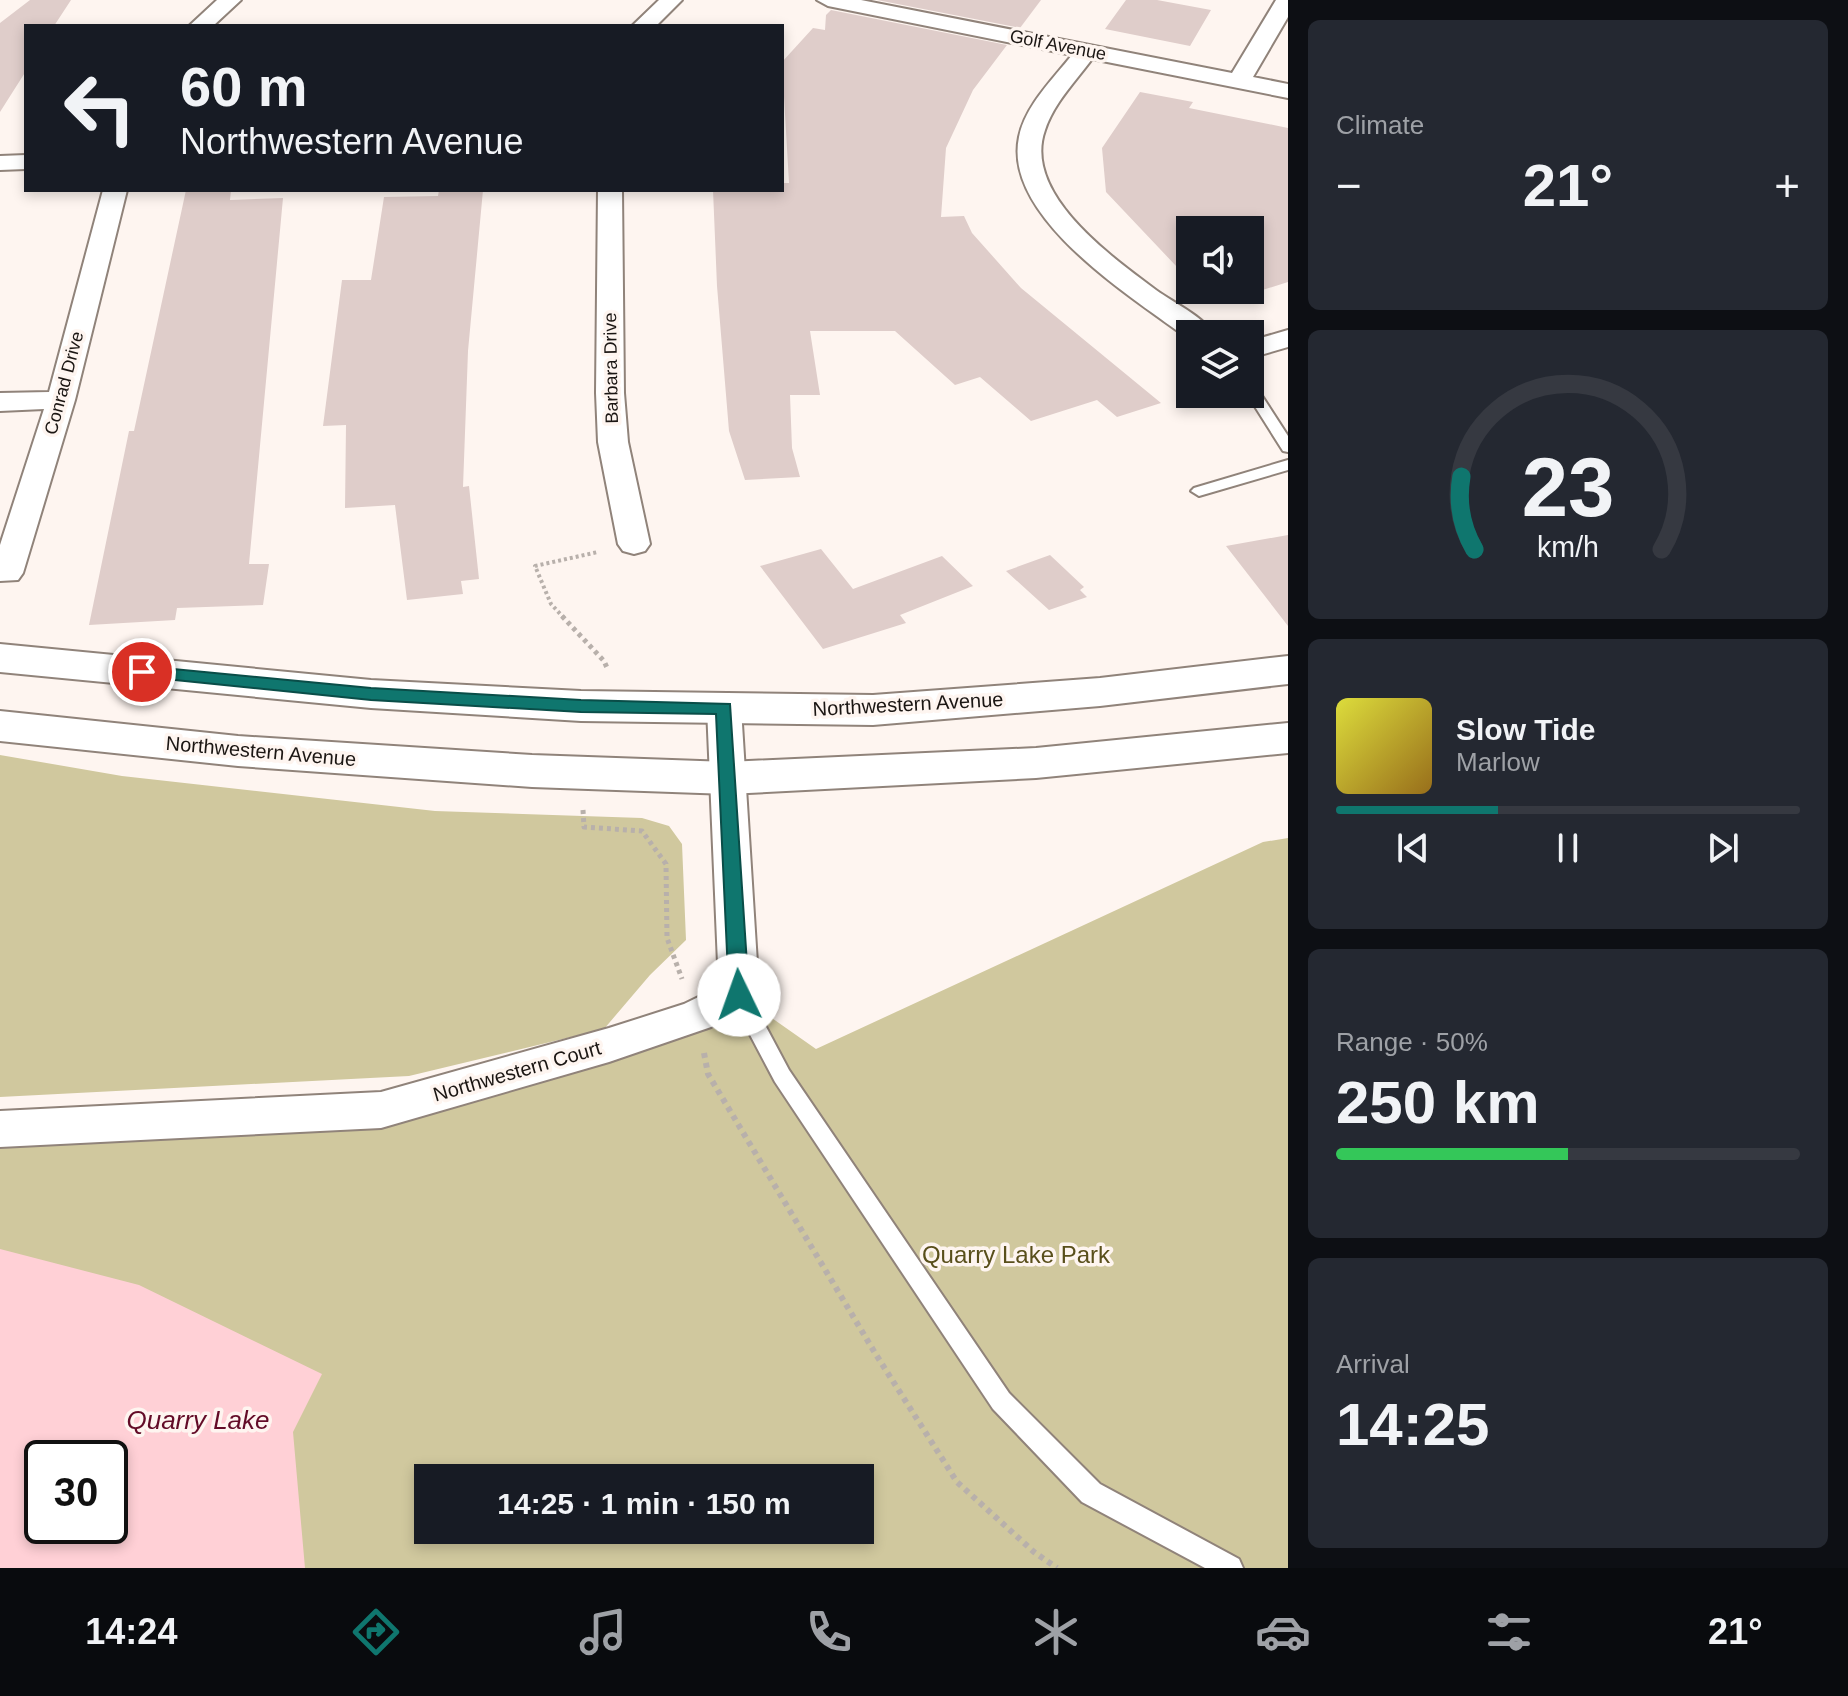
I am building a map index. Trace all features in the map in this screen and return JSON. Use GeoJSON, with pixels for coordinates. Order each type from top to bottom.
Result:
{"type":"FeatureCollection","features":[{"type":"Feature","properties":{"kind":"main road","name":"Northwestern Avenue"},"geometry":{"type":"LineString","coordinates":[[0,658],[371,694],[581,706],[873,710],[1100,692],[1288,670]]}},
{"type":"Feature","properties":{"kind":"main road","name":"Northwestern Avenue"},"geometry":{"type":"LineString","coordinates":[[0,726],[254,752],[532,771],[728,778],[1036,763],[1288,738]]}},
{"type":"Feature","properties":{"kind":"street"},"geometry":{"type":"LineString","coordinates":[[202,24],[230,0]]}},
{"type":"Feature","properties":{"kind":"street"},"geometry":{"type":"LineString","coordinates":[[645,24],[671,0]]}},
{"type":"Feature","properties":{"kind":"street","name":"Golf Avenue"},"geometry":{"type":"LineString","coordinates":[[828,0],[1288,91]]}},
{"type":"Feature","properties":{"kind":"street"},"geometry":{"type":"LineString","coordinates":[[1239,81],[1287,2]]}},
{"type":"Feature","properties":{"kind":"street"},"geometry":{"type":"LineString","coordinates":[[1086,51],[1041,115],[1030,139],[1029,162],[1036,188],[1052,213],[1076,238],[1182,320]]}},
{"type":"Feature","properties":{"kind":"street"},"geometry":{"type":"LineString","coordinates":[[0,163],[24,162]]}},
{"type":"Feature","properties":{"kind":"street","name":"Conrad Drive"},"geometry":{"type":"LineString","coordinates":[[7,573],[61,400],[114,192]]}},
{"type":"Feature","properties":{"kind":"street","name":"Barbara Drive"},"geometry":{"type":"LineString","coordinates":[[610,192],[610,393],[613,442],[634,544]]}},
{"type":"Feature","properties":{"kind":"street"},"geometry":{"type":"LineString","coordinates":[[1264,346],[1288,338]]}},
{"type":"Feature","properties":{"kind":"street"},"geometry":{"type":"LineString","coordinates":[[0,402],[61,400]]}},
{"type":"Feature","properties":{"kind":"street"},"geometry":{"type":"LineString","coordinates":[[724,708],[739,995]]}},
{"type":"Feature","properties":{"kind":"street","name":"Northwestern Court"},"geometry":{"type":"LineString","coordinates":[[0,1129],[381,1110],[609,1045],[697,1016],[739,995]]}},
{"type":"Feature","properties":{"kind":"lane"},"geometry":{"type":"LineString","coordinates":[[1263,408],[1288,448]]}},
{"type":"Feature","properties":{"kind":"lane"},"geometry":{"type":"LineString","coordinates":[[1199,491],[1288,465]]}},
{"type":"Feature","properties":{"kind":"lane"},"geometry":{"type":"LineString","coordinates":[[739,995],[782,1076],[1001,1401],[1091,1493],[1230,1568]]}},
{"type":"Feature","properties":{"kind":"green space"},"geometry":{"type":"Polygon","coordinates":[[[0,755],[122,776],[435,811],[642,818],[669,826],[682,844],[686,940],[650,975],[604,1029],[409,1076],[0,1097],[0,755]]]}},
{"type":"Feature","properties":{"kind":"green space","name":"Quarry Lake Park"},"geometry":{"type":"Polygon","coordinates":[[[1288,838],[1288,1568],[0,1568],[0,1129],[381,1110],[739,995],[816,1049],[1263,842],[1288,838]]]}},
{"type":"Feature","properties":{"kind":"water","name":"Quarry Lake"},"geometry":{"type":"Polygon","coordinates":[[[0,1249],[139,1285],[322,1374],[293,1432],[305,1568],[0,1568],[0,1249]]]}},
{"type":"Feature","properties":{"kind":"building"},"geometry":{"type":"Polygon","coordinates":[[[30,0],[71,0],[55,24],[24,24],[24,74],[0,112],[0,23],[30,0]]]}},
{"type":"Feature","properties":{"kind":"building"},"geometry":{"type":"Polygon","coordinates":[[[877,0],[1041,0],[1020,28],[877,0]]]}},
{"type":"Feature","properties":{"kind":"building"},"geometry":{"type":"Polygon","coordinates":[[[1126,0],[1157,0],[1211,10],[1190,46],[1105,29],[1126,0]]]}},
{"type":"Feature","properties":{"kind":"building"},"geometry":{"type":"Polygon","coordinates":[[[831,10],[1007,45],[973,90],[946,148],[941,217],[964,216],[972,233],[1021,288],[1161,403],[1117,417],[1097,400],[1031,421],[980,377],[955,385],[895,331],[810,331],[820,395],[790,395],[792,448],[800,477],[745,480],[729,431],[713,192],[784,192],[784,183],[789,183],[784,60],[813,28],[825,30],[826,15],[831,10]]]}},
{"type":"Feature","properties":{"kind":"building"},"geometry":{"type":"Polygon","coordinates":[[[1140,92],[1193,102],[1189,108],[1288,128],[1288,282],[1264,290],[1264,216],[1176,216],[1176,266],[1106,192],[1102,148],[1140,92]]]}},
{"type":"Feature","properties":{"kind":"building"},"geometry":{"type":"Polygon","coordinates":[[[186,192],[231,192],[230,200],[283,198],[249,564],[269,564],[263,605],[177,608],[175,620],[89,625],[129,431],[134,431],[186,192]]]}},
{"type":"Feature","properties":{"kind":"building"},"geometry":{"type":"Polygon","coordinates":[[[439,192],[483,192],[468,351],[463,487],[469,486],[479,579],[461,581],[463,594],[407,600],[395,505],[345,508],[346,425],[323,426],[342,280],[371,280],[384,197],[438,196],[439,192]]]}},
{"type":"Feature","properties":{"kind":"building"},"geometry":{"type":"Polygon","coordinates":[[[1288,535],[1288,626],[1226,546],[1288,535]]]}},
{"type":"Feature","properties":{"kind":"building"},"geometry":{"type":"Polygon","coordinates":[[[821,549],[853,589],[942,556],[973,586],[900,615],[906,623],[823,649],[760,566],[821,549]]]}},
{"type":"Feature","properties":{"kind":"building"},"geometry":{"type":"Polygon","coordinates":[[[1050,555],[1084,587],[1080,590],[1087,597],[1049,610],[1006,571],[1050,555]]]}},
{"type":"Feature","properties":{"kind":"route"},"geometry":{"type":"LineString","coordinates":[[142,672],[371,694],[581,706],[724,708],[739,995]]}}]}
